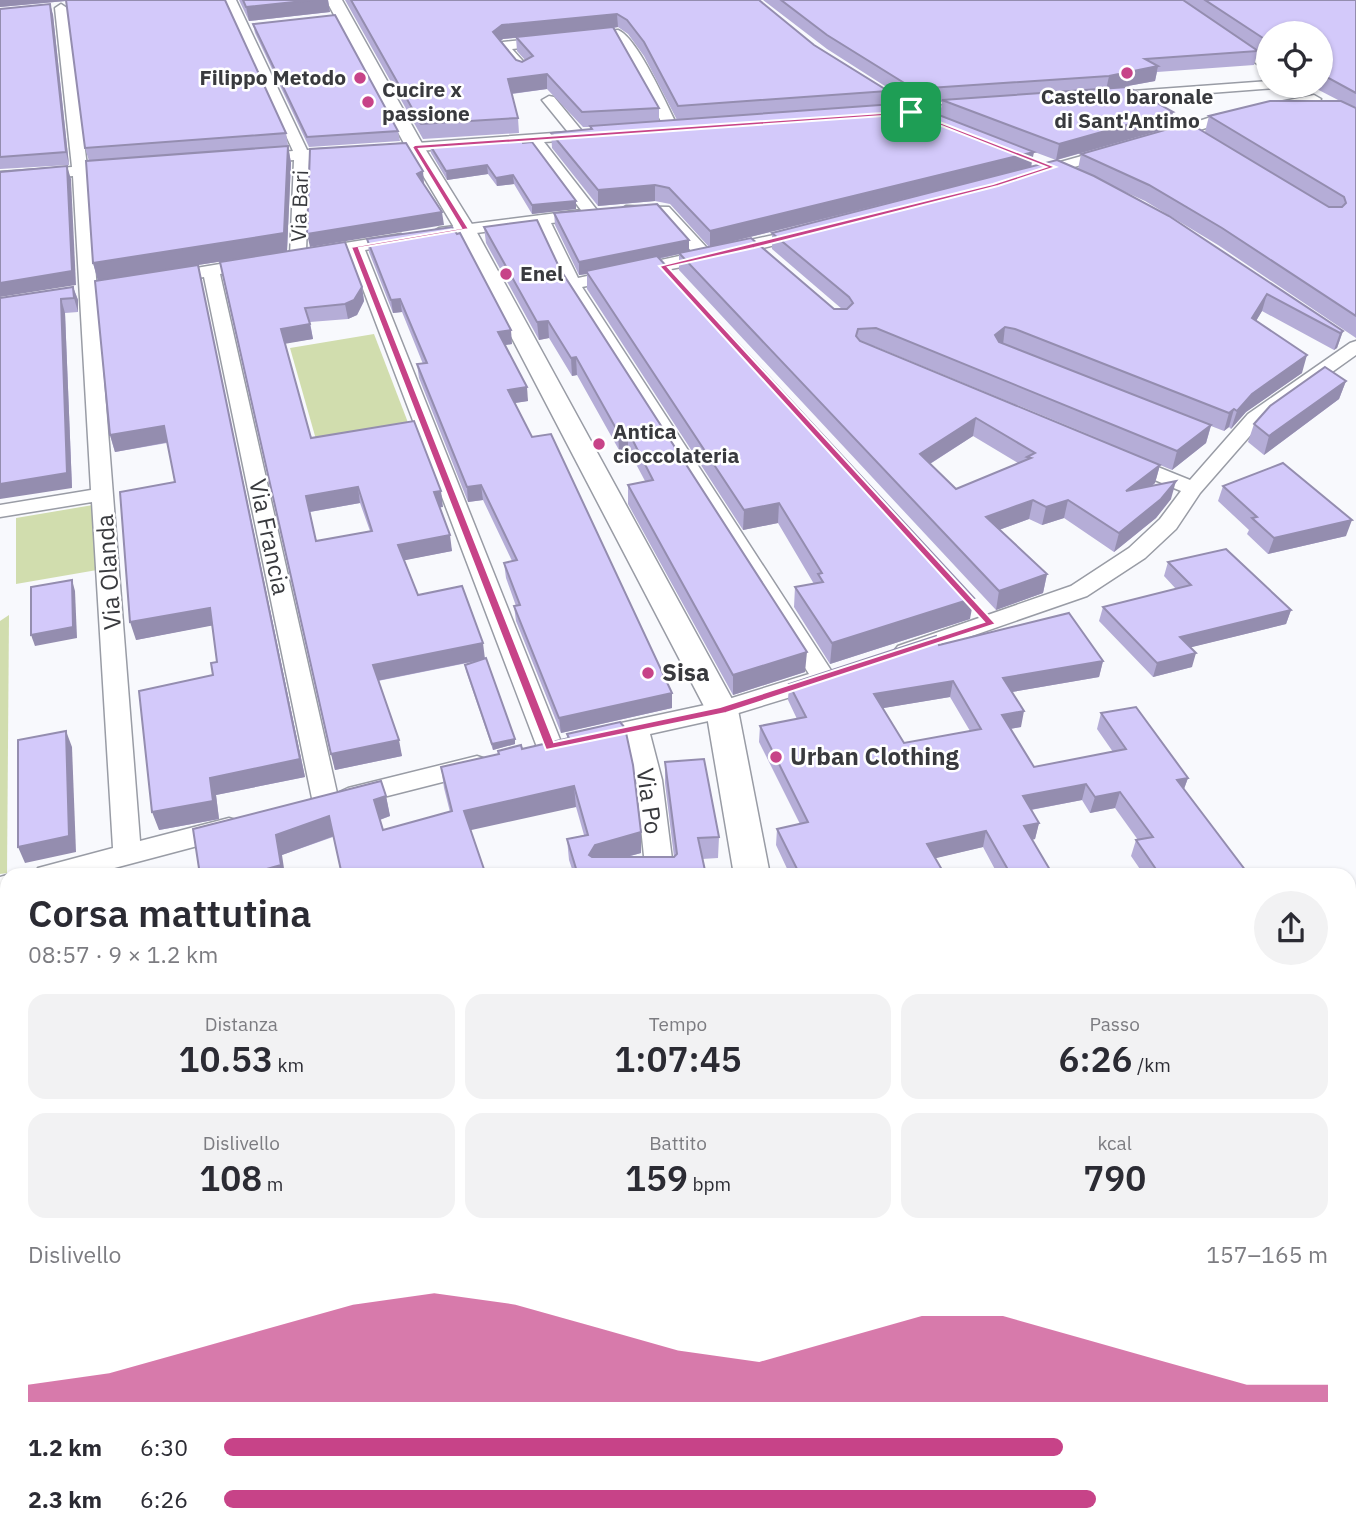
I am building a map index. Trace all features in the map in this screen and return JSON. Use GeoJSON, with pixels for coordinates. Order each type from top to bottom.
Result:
{"type":"FeatureCollection","features":[{"type":"Feature","properties":{"kind":"street"},"geometry":{"type":"LineString","coordinates":[[230,0],[250,27],[302,155]]}},
{"type":"Feature","properties":{"kind":"street"},"geometry":{"type":"LineString","coordinates":[[334,0],[338,18],[465,229],[722,710],[751,868]]}},
{"type":"Feature","properties":{"kind":"street"},"geometry":{"type":"LineString","coordinates":[[1170,1],[1187,0]]}},
{"type":"Feature","properties":{"kind":"street"},"geometry":{"type":"LineString","coordinates":[[1170,1],[1256,59]]}},
{"type":"Feature","properties":{"kind":"street"},"geometry":{"type":"LineString","coordinates":[[62,8],[80,171],[88,290]]}},
{"type":"Feature","properties":{"kind":"street"},"geometry":{"type":"LineString","coordinates":[[524,71],[503,46],[618,34],[628,46],[672,129]]}},
{"type":"Feature","properties":{"kind":"street"},"geometry":{"type":"LineString","coordinates":[[1090,98],[1256,86]]}},
{"type":"Feature","properties":{"kind":"street"},"geometry":{"type":"LineString","coordinates":[[1127,95],[1147,107]]}},
{"type":"Feature","properties":{"kind":"street"},"geometry":{"type":"LineString","coordinates":[[886,96],[911,112],[950,127]]}},
{"type":"Feature","properties":{"kind":"street"},"geometry":{"type":"LineString","coordinates":[[1018,178],[1138,145],[1222,118],[1319,101],[1313,98]]}},
{"type":"Feature","properties":{"kind":"street"},"geometry":{"type":"LineString","coordinates":[[549,100],[578,135]]}},
{"type":"Feature","properties":{"kind":"street"},"geometry":{"type":"LineString","coordinates":[[885,114],[994,106]]}},
{"type":"Feature","properties":{"kind":"street"},"geometry":{"type":"LineString","coordinates":[[1168,119],[1210,143]]}},
{"type":"Feature","properties":{"kind":"street"},"geometry":{"type":"LineString","coordinates":[[247,159],[605,134]]}},
{"type":"Feature","properties":{"kind":"street"},"geometry":{"type":"LineString","coordinates":[[534,139],[592,214]]}},
{"type":"Feature","properties":{"kind":"street","name":"Via Bari"},"geometry":{"type":"LineString","coordinates":[[286,258],[302,155]]}},
{"type":"Feature","properties":{"kind":"street"},"geometry":{"type":"LineString","coordinates":[[1028,156],[1083,178]]}},
{"type":"Feature","properties":{"kind":"street"},"geometry":{"type":"LineString","coordinates":[[0,177],[136,167]]}},
{"type":"Feature","properties":{"kind":"street"},"geometry":{"type":"LineString","coordinates":[[143,282],[465,229],[592,214],[663,210],[705,257]]}},
{"type":"Feature","properties":{"kind":"street"},"geometry":{"type":"LineString","coordinates":[[541,219],[572,284],[824,678]]}},
{"type":"Feature","properties":{"kind":"street"},"geometry":{"type":"LineString","coordinates":[[572,284],[705,257],[821,229]]}},
{"type":"Feature","properties":{"kind":"street"},"geometry":{"type":"LineString","coordinates":[[754,246],[773,262]]}},
{"type":"Feature","properties":{"kind":"street"},"geometry":{"type":"LineString","coordinates":[[355,247],[550,747]]}},
{"type":"Feature","properties":{"kind":"street"},"geometry":{"type":"LineString","coordinates":[[663,266],[681,286]]}},
{"type":"Feature","properties":{"kind":"street","name":"Via Francia"},"geometry":{"type":"LineString","coordinates":[[211,271],[326,803]]}},
{"type":"Feature","properties":{"kind":"street","name":"Via Olanda"},"geometry":{"type":"LineString","coordinates":[[88,290],[127,854]]}},
{"type":"Feature","properties":{"kind":"street"},"geometry":{"type":"LineString","coordinates":[[888,657],[991,624],[1079,590],[1137,553],[1168,524],[1193,489],[1255,418],[1351,345]]}},
{"type":"Feature","properties":{"kind":"street"},"geometry":{"type":"LineString","coordinates":[[1207,434],[1232,444]]}},
{"type":"Feature","properties":{"kind":"street"},"geometry":{"type":"LineString","coordinates":[[1105,452],[1193,489]]}},
{"type":"Feature","properties":{"kind":"street"},"geometry":{"type":"LineString","coordinates":[[0,511],[104,494]]}},
{"type":"Feature","properties":{"kind":"street"},"geometry":{"type":"LineString","coordinates":[[972,603],[991,624]]}},
{"type":"Feature","properties":{"kind":"street"},"geometry":{"type":"LineString","coordinates":[[523,753],[722,710],[850,669]]}},
{"type":"Feature","properties":{"kind":"street","name":"Via Po"},"geometry":{"type":"LineString","coordinates":[[636,727],[649,780],[650,868]]}},
{"type":"Feature","properties":{"kind":"street"},"geometry":{"type":"LineString","coordinates":[[299,810],[497,760]]}},
{"type":"Feature","properties":{"kind":"street"},"geometry":{"type":"LineString","coordinates":[[74,868],[260,820]]}},
{"type":"Feature","properties":{"kind":"green space"},"geometry":{"type":"Polygon","coordinates":[[[374,334],[412,433],[319,450],[290,348],[374,334]]]}},
{"type":"Feature","properties":{"kind":"green space"},"geometry":{"type":"Polygon","coordinates":[[[93,505],[97,570],[16,584],[16,518],[93,505]]]}},
{"type":"Feature","properties":{"kind":"green space"},"geometry":{"type":"Polygon","coordinates":[[[9,615],[7,868],[0,868],[0,621],[9,615]]]}},
{"type":"Feature","properties":{"kind":"building"},"geometry":{"type":"Polygon","coordinates":[[[66,0],[225,0],[286,133],[85,148],[66,0]]]}},
{"type":"Feature","properties":{"kind":"building"},"geometry":{"type":"Polygon","coordinates":[[[243,0],[313,0],[246,7],[243,0]]]}},
{"type":"Feature","properties":{"kind":"building"},"geometry":{"type":"Polygon","coordinates":[[[351,0],[759,0],[814,45],[888,91],[678,106],[644,42],[627,20],[617,14],[502,25],[493,32],[516,60],[522,62],[533,56],[516,37],[613,27],[659,108],[582,112],[547,74],[508,79],[518,118],[421,124],[351,0]]]}},
{"type":"Feature","properties":{"kind":"building"},"geometry":{"type":"Polygon","coordinates":[[[781,0],[1183,0],[1256,51],[1145,59],[1158,66],[1109,76],[914,89],[827,35],[781,0]]]}},
{"type":"Feature","properties":{"kind":"building"},"geometry":{"type":"Polygon","coordinates":[[[1205,0],[1356,0],[1356,93],[1333,81],[1333,21],[1256,21],[1256,33],[1205,0]]]}},
{"type":"Feature","properties":{"kind":"building"},"geometry":{"type":"Polygon","coordinates":[[[50,4],[66,152],[0,157],[0,9],[50,4]]]}},
{"type":"Feature","properties":{"kind":"building"},"geometry":{"type":"Polygon","coordinates":[[[335,15],[398,131],[307,137],[253,24],[335,15]]]}},
{"type":"Feature","properties":{"kind":"building"},"geometry":{"type":"Polygon","coordinates":[[[1128,87],[1173,112],[1059,144],[942,100],[1128,87]]]}},
{"type":"Feature","properties":{"kind":"building"},"geometry":{"type":"Polygon","coordinates":[[[1270,101],[1341,101],[1356,108],[1356,316],[1222,228],[1149,185],[1081,154],[1189,123],[1329,207],[1342,207],[1346,203],[1344,197],[1209,116],[1270,101]]]}},
{"type":"Feature","properties":{"kind":"building"},"geometry":{"type":"Polygon","coordinates":[[[908,103],[1034,152],[710,231],[669,188],[655,185],[598,190],[551,133],[592,129],[590,126],[908,103]]]}},
{"type":"Feature","properties":{"kind":"building"},"geometry":{"type":"Polygon","coordinates":[[[522,138],[523,143],[532,142],[576,201],[532,205],[513,175],[496,178],[487,165],[446,171],[430,145],[522,138]]]}},
{"type":"Feature","properties":{"kind":"building"},"geometry":{"type":"Polygon","coordinates":[[[406,143],[423,171],[417,174],[442,212],[307,234],[310,149],[406,143]]]}},
{"type":"Feature","properties":{"kind":"building"},"geometry":{"type":"Polygon","coordinates":[[[288,146],[284,233],[93,263],[86,161],[288,146]]]}},
{"type":"Feature","properties":{"kind":"building"},"geometry":{"type":"Polygon","coordinates":[[[1057,160],[1094,176],[1169,216],[1343,331],[1340,333],[1267,294],[1252,318],[1307,355],[1252,394],[1237,411],[1234,409],[1229,413],[1015,329],[1005,327],[995,335],[999,342],[1211,425],[1177,451],[876,328],[858,329],[856,336],[860,341],[1160,465],[1126,491],[1176,481],[1161,499],[1119,533],[1068,500],[1046,507],[1033,500],[986,517],[1047,574],[999,591],[679,253],[751,238],[834,309],[847,309],[853,303],[772,233],[1057,160]],[[976,418],[920,454],[956,489],[1031,458],[1027,457],[1035,453],[976,418]]]}},
{"type":"Feature","properties":{"kind":"building"},"geometry":{"type":"Polygon","coordinates":[[[67,166],[72,271],[0,283],[0,172],[67,166]]]}},
{"type":"Feature","properties":{"kind":"building"},"geometry":{"type":"Polygon","coordinates":[[[657,204],[689,240],[579,262],[554,213],[657,204]]]}},
{"type":"Feature","properties":{"kind":"building"},"geometry":{"type":"Polygon","coordinates":[[[537,220],[560,269],[807,652],[733,675],[628,485],[653,480],[628,431],[618,432],[576,357],[571,358],[548,321],[537,322],[484,227],[537,220]]]}},
{"type":"Feature","properties":{"kind":"building"},"geometry":{"type":"Polygon","coordinates":[[[452,227],[457,234],[460,233],[511,330],[498,332],[527,387],[508,390],[532,437],[551,434],[672,693],[559,718],[514,606],[520,605],[504,563],[517,560],[481,485],[467,487],[417,364],[427,363],[400,299],[391,300],[367,239],[452,227]]]}},
{"type":"Feature","properties":{"kind":"building"},"geometry":{"type":"Polygon","coordinates":[[[345,242],[362,287],[354,300],[345,304],[305,308],[310,324],[281,329],[311,438],[414,421],[441,491],[434,492],[450,535],[398,545],[418,595],[462,586],[483,643],[373,665],[399,740],[331,754],[220,262],[345,242]],[[358,487],[306,496],[316,541],[372,531],[358,487]]]}},
{"type":"Feature","properties":{"kind":"building"},"geometry":{"type":"Polygon","coordinates":[[[657,256],[974,598],[832,643],[795,587],[823,582],[818,574],[822,573],[779,503],[744,510],[586,271],[657,256]]]}},
{"type":"Feature","properties":{"kind":"building"},"geometry":{"type":"Polygon","coordinates":[[[198,265],[300,759],[210,778],[213,801],[152,812],[139,691],[213,675],[211,663],[217,662],[210,608],[130,622],[120,492],[175,482],[164,426],[110,435],[95,281],[198,265]]]}},
{"type":"Feature","properties":{"kind":"building"},"geometry":{"type":"Polygon","coordinates":[[[73,287],[74,298],[61,299],[67,473],[0,484],[0,298],[73,287]]]}},
{"type":"Feature","properties":{"kind":"building"},"geometry":{"type":"Polygon","coordinates":[[[1325,367],[1346,381],[1269,436],[1254,424],[1270,406],[1325,367]]]}},
{"type":"Feature","properties":{"kind":"building"},"geometry":{"type":"Polygon","coordinates":[[[1283,463],[1352,520],[1274,538],[1252,518],[1257,517],[1223,486],[1283,463]]]}},
{"type":"Feature","properties":{"kind":"building"},"geometry":{"type":"Polygon","coordinates":[[[1226,549],[1291,610],[1180,637],[1196,653],[1157,663],[1103,607],[1191,585],[1168,562],[1226,549]]]}},
{"type":"Feature","properties":{"kind":"building"},"geometry":{"type":"Polygon","coordinates":[[[72,580],[73,627],[31,635],[31,587],[72,580]]]}},
{"type":"Feature","properties":{"kind":"building"},"geometry":{"type":"Polygon","coordinates":[[[1069,613],[1103,661],[1003,678],[1024,711],[1002,715],[1034,767],[1126,749],[1101,713],[1136,707],[1188,778],[1177,780],[1244,868],[1155,868],[1136,840],[1153,837],[1120,792],[1095,797],[1086,784],[1023,796],[1039,823],[1024,826],[1049,868],[1007,868],[986,831],[927,844],[941,868],[796,868],[777,829],[808,822],[760,726],[806,717],[789,684],[936,636],[939,645],[1069,613]],[[953,681],[874,694],[904,743],[981,729],[953,681]]]}},
{"type":"Feature","properties":{"kind":"building"},"geometry":{"type":"Polygon","coordinates":[[[486,658],[515,739],[492,744],[465,665],[486,658]]]}},
{"type":"Feature","properties":{"kind":"building"},"geometry":{"type":"Polygon","coordinates":[[[620,722],[625,728],[633,765],[641,832],[595,845],[589,855],[592,857],[674,857],[677,854],[665,762],[704,759],[719,837],[698,838],[704,868],[576,868],[567,839],[588,835],[574,786],[464,811],[484,868],[340,868],[329,816],[276,835],[281,865],[270,868],[199,868],[193,829],[381,781],[386,796],[374,800],[383,830],[452,811],[441,767],[499,754],[498,751],[521,745],[522,749],[569,738],[567,734],[620,722]]]}},
{"type":"Feature","properties":{"kind":"building"},"geometry":{"type":"Polygon","coordinates":[[[66,731],[69,836],[18,847],[18,740],[66,731]]]}},
{"type":"Feature","properties":{"kind":"place","name":"Castello baronale di Sant'Antimo"},"geometry":{"type":"Point","coordinates":[1127,73]}},
{"type":"Feature","properties":{"kind":"place","name":"Filippo Metodo"},"geometry":{"type":"Point","coordinates":[360,78]}},
{"type":"Feature","properties":{"kind":"place","name":"Cucire x passione"},"geometry":{"type":"Point","coordinates":[368,102]}},
{"type":"Feature","properties":{"kind":"place","name":"Enel"},"geometry":{"type":"Point","coordinates":[506,274]}},
{"type":"Feature","properties":{"kind":"place","name":"Antica cioccolateria"},"geometry":{"type":"Point","coordinates":[599,444]}},
{"type":"Feature","properties":{"kind":"place","name":"Sisa"},"geometry":{"type":"Point","coordinates":[648,673]}},
{"type":"Feature","properties":{"kind":"place","name":"Urban Clothing"},"geometry":{"type":"Point","coordinates":[776,757]}},
{"type":"Feature","properties":{"kind":"route"},"geometry":{"type":"LineString","coordinates":[[911,112],[1053,167],[996,185],[663,266],[991,624],[722,710],[550,747],[355,247],[465,229],[415,147],[911,112]]}}]}
